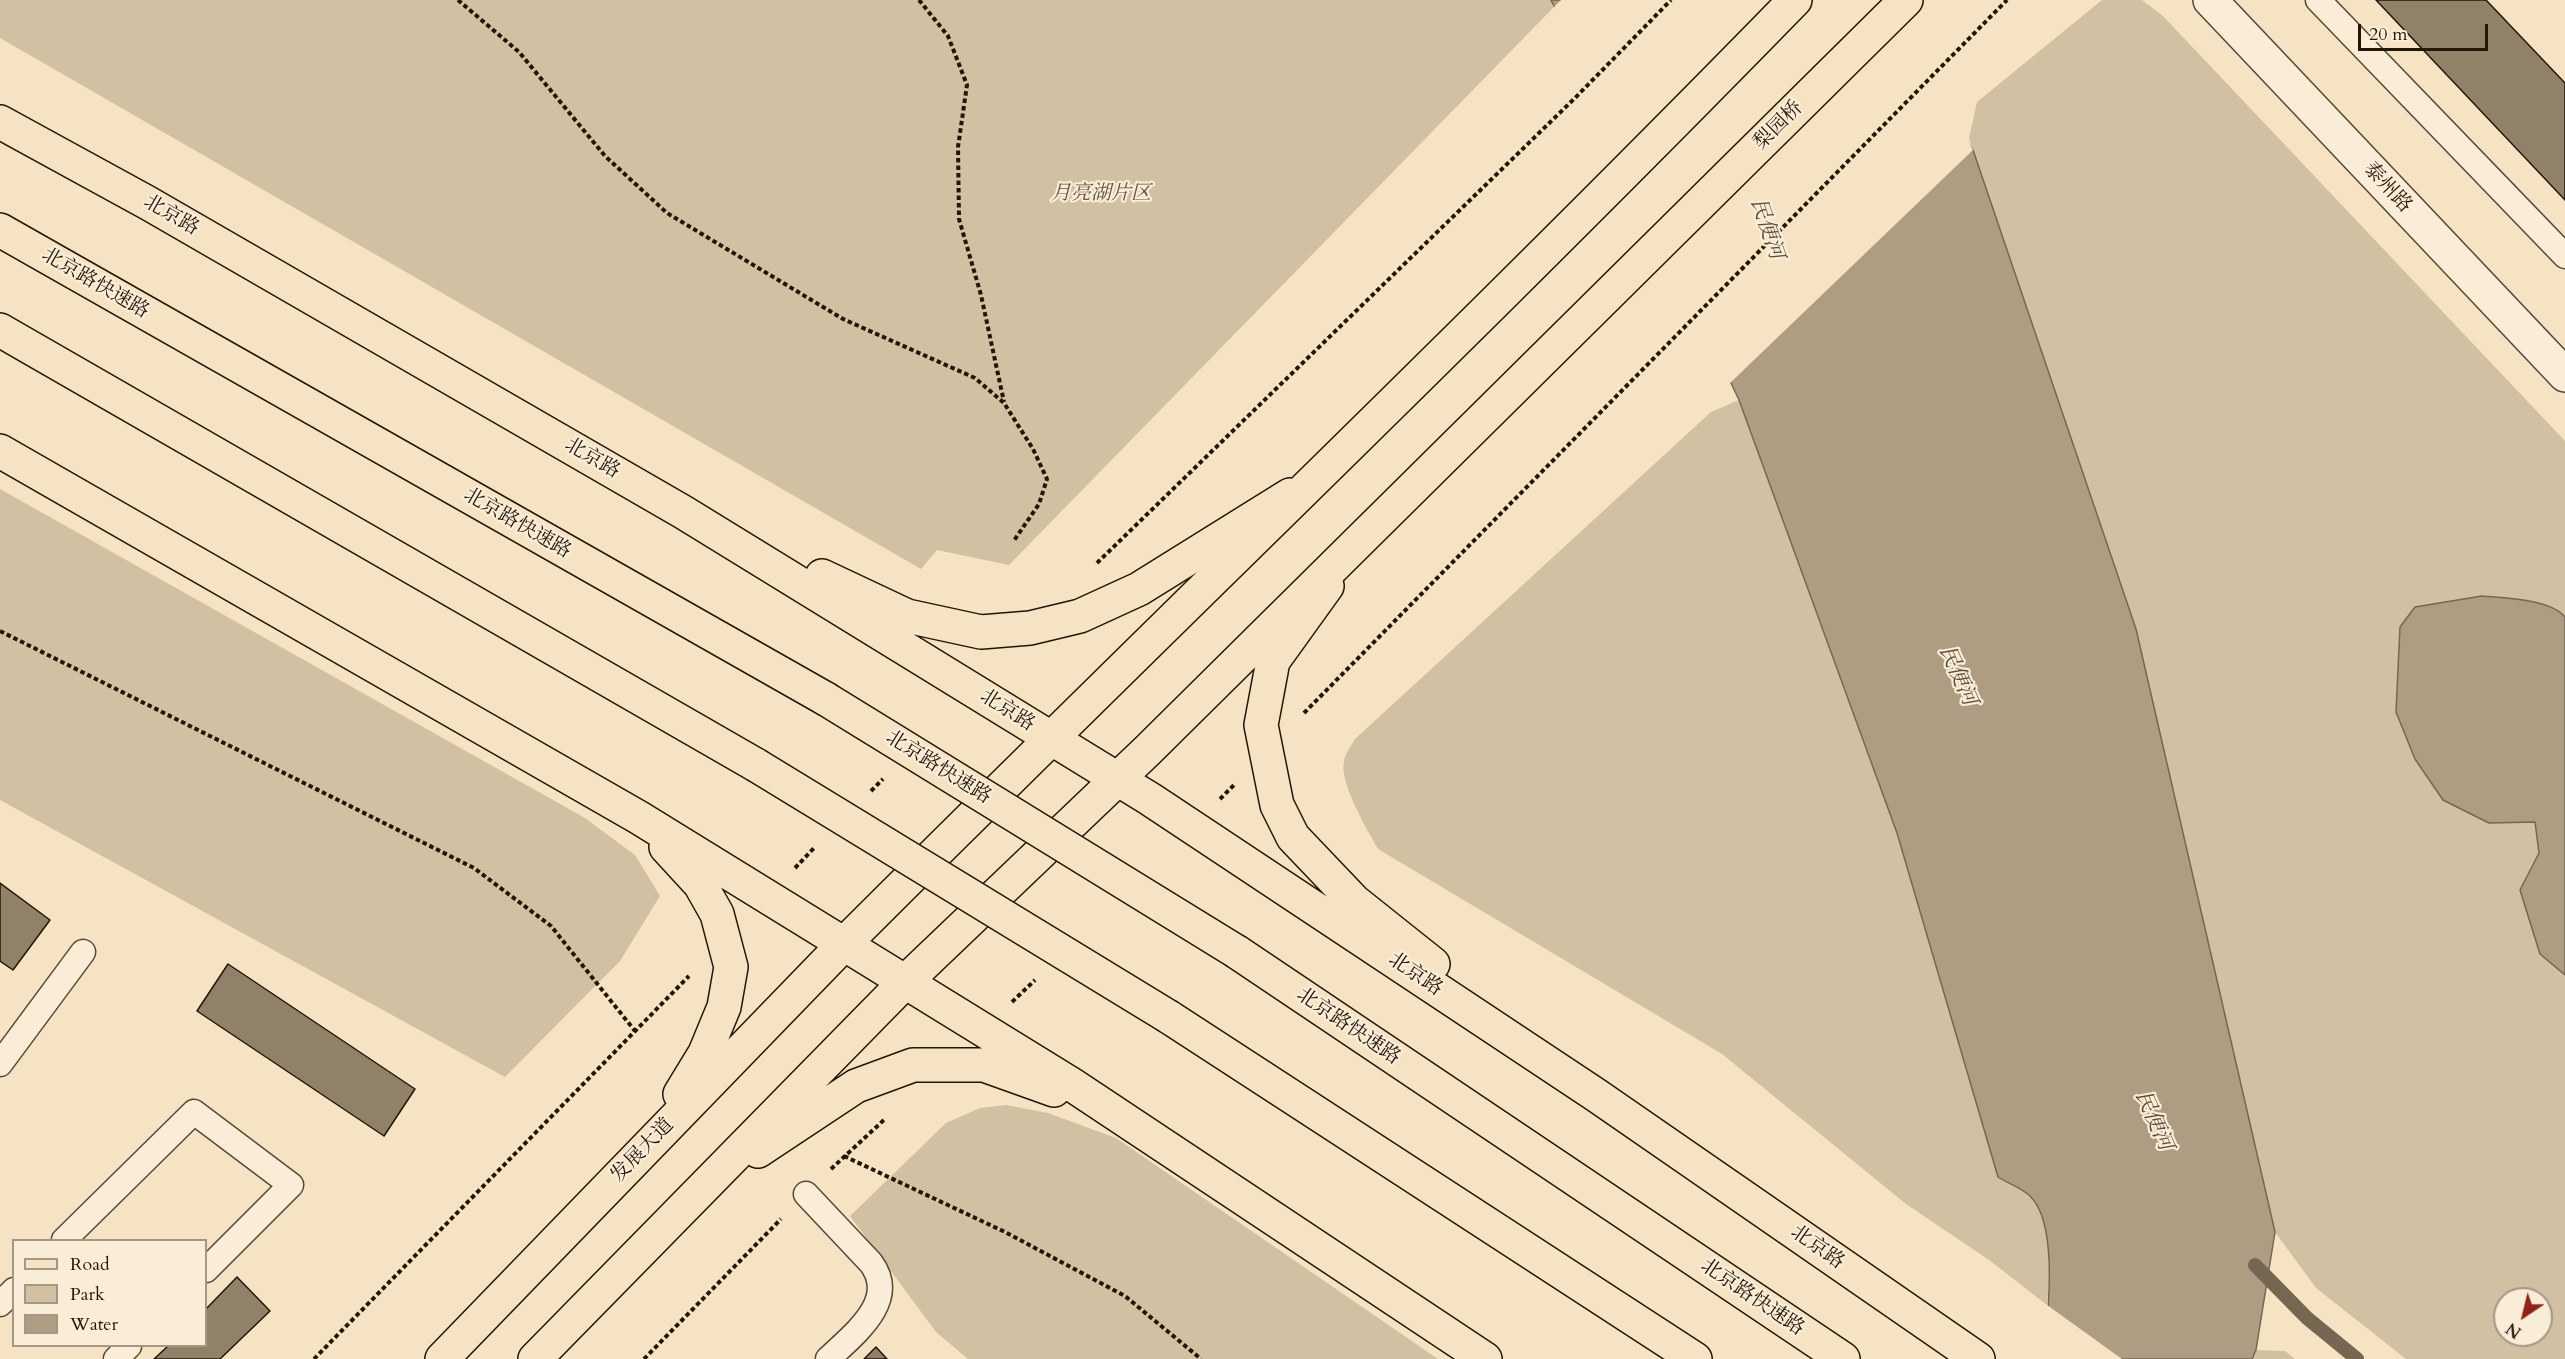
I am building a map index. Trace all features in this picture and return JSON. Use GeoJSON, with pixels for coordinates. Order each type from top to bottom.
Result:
{"type":"FeatureCollection","features":[{"type":"Feature","properties":{"kind":"main road"},"geometry":{"type":"LineString","coordinates":[[683,512],[907,616],[981,632],[1030,628],[1080,616],[1139,589],[1311,481],[1616,183],[1795,0]]}},
{"type":"Feature","properties":{"kind":"main road","name":"梨园桥"},"geometry":{"type":"LineString","coordinates":[[1355,545],[1906,0]]}},
{"type":"Feature","properties":{"kind":"main road","name":"北京路"},"geometry":{"type":"LineString","coordinates":[[0,122],[158,209],[683,512],[1118,779],[1596,1095],[1978,1359]]}},
{"type":"Feature","properties":{"kind":"main road","name":"北京路快速路"},"geometry":{"type":"LineString","coordinates":[[0,230],[826,699],[1237,952],[1842,1359]]}},
{"type":"Feature","properties":{"kind":"main road"},"geometry":{"type":"LineString","coordinates":[[0,330],[777,777],[1169,1017],[1695,1359]]}},
{"type":"Feature","properties":{"kind":"main road"},"geometry":{"type":"LineString","coordinates":[[0,451],[638,817],[1071,1084],[1485,1359]]}},
{"type":"Feature","properties":{"kind":"main road","name":"发展大道"},"geometry":{"type":"LineString","coordinates":[[442,1359],[844,944],[1311,481]]}},
{"type":"Feature","properties":{"kind":"main road"},"geometry":{"type":"LineString","coordinates":[[1355,545],[1273,661],[1261,725],[1277,805],[1293,837],[1354,901],[1596,1095]]}},
{"type":"Feature","properties":{"kind":"main road"},"geometry":{"type":"LineString","coordinates":[[535,1359],[905,982],[1118,779],[1355,545]]}},
{"type":"Feature","properties":{"kind":"main road"},"geometry":{"type":"LineString","coordinates":[[638,817],[700,884],[717,914],[731,967],[723,1007],[705,1053],[644,1150]]}},
{"type":"Feature","properties":{"kind":"main road"},"geometry":{"type":"LineString","coordinates":[[702,1189],[856,1086],[913,1065],[984,1065],[1048,1088],[1152,1138]]}},
{"type":"Feature","properties":{"kind":"street","name":"泰州路"},"geometry":{"type":"LineString","coordinates":[[2210,0],[2565,375]]}},
{"type":"Feature","properties":{"kind":"lane"},"geometry":{"type":"LineString","coordinates":[[2318,0],[2565,256]]}},
{"type":"Feature","properties":{"kind":"lane"},"geometry":{"type":"LineString","coordinates":[[0,1064],[83,952]]}},
{"type":"Feature","properties":{"kind":"lane"},"geometry":{"type":"LineString","coordinates":[[65,1239],[194,1112],[291,1185],[207,1269]]}},
{"type":"Feature","properties":{"kind":"lane"},"geometry":{"type":"LineString","coordinates":[[806,1194],[876,1270],[881,1287],[881,1295],[872,1312],[828,1359]]}},
{"type":"Feature","properties":{"kind":"lane"},"geometry":{"type":"LineString","coordinates":[[0,1304],[12,1292]]}},
{"type":"Feature","properties":{"kind":"lane"},"geometry":{"type":"LineString","coordinates":[[116,1359],[128,1347]]}},
{"type":"Feature","properties":{"kind":"path"},"geometry":{"type":"LineString","coordinates":[[458,0],[519,52],[604,156],[667,213],[843,319],[975,378],[1004,403],[1033,449],[1047,479],[1039,504],[1013,542]]}},
{"type":"Feature","properties":{"kind":"path"},"geometry":{"type":"LineString","coordinates":[[919,0],[948,36],[967,85],[958,147],[959,219],[981,295],[1004,403]]}},
{"type":"Feature","properties":{"kind":"path"},"geometry":{"type":"LineString","coordinates":[[1090,570],[1575,98],[1671,0]]}},
{"type":"Feature","properties":{"kind":"path"},"geometry":{"type":"LineString","coordinates":[[1221,798],[2007,0]]}},
{"type":"Feature","properties":{"kind":"path"},"geometry":{"type":"LineString","coordinates":[[0,631],[474,868],[550,926],[635,1031]]}},
{"type":"Feature","properties":{"kind":"path"},"geometry":{"type":"LineString","coordinates":[[314,1359],[724,940]]}},
{"type":"Feature","properties":{"kind":"path"},"geometry":{"type":"LineString","coordinates":[[844,1156],[1005,1232],[1125,1296],[1201,1359]]}},
{"type":"Feature","properties":{"kind":"green space","name":"月亮湖片区"},"geometry":{"type":"Polygon","coordinates":[[[0,0],[1551,0],[1553,8],[1009,565],[937,550],[921,569],[0,38],[0,0]]]}},
{"type":"Feature","properties":{"kind":"green space"},"geometry":{"type":"Polygon","coordinates":[[[2102,0],[2142,0],[2163,16],[2565,441],[2565,1359],[2406,1359],[2316,1288],[2275,1232],[2136,629],[1969,138],[1977,102],[2102,0]]]}},
{"type":"Feature","properties":{"kind":"green space"},"geometry":{"type":"Polygon","coordinates":[[[1739,400],[1897,833],[1998,1177],[2027,1193],[2043,1219],[2049,1263],[2047,1305],[1989,1260],[1906,1204],[1722,1054],[1378,849],[1350,793],[1344,761],[1355,739],[1711,412],[1739,400]]]}},
{"type":"Feature","properties":{"kind":"green space"},"geometry":{"type":"Polygon","coordinates":[[[0,489],[585,818],[635,855],[660,896],[620,961],[505,1077],[0,800],[0,489]]]}},
{"type":"Feature","properties":{"kind":"green space"},"geometry":{"type":"Polygon","coordinates":[[[1006,1105],[1048,1113],[1116,1138],[1438,1359],[968,1359],[936,1332],[850,1216],[946,1123],[980,1108],[1006,1105]]]}},
{"type":"Feature","properties":{"kind":"green space"},"geometry":{"type":"Polygon","coordinates":[[[2256,1350],[2285,1351],[2295,1359],[2252,1359],[2256,1350]]]}},
{"type":"Feature","properties":{"kind":"water","name":"民便河"},"geometry":{"type":"Polygon","coordinates":[[[1551,0],[1880,0],[1973,150],[2136,629],[2275,1232],[2256,1350],[2252,1359],[2044,1359],[2049,1274],[2045,1228],[2039,1210],[2027,1193],[1998,1177],[1897,833],[1739,400],[1551,0]]]}},
{"type":"Feature","properties":{"kind":"water"},"geometry":{"type":"Polygon","coordinates":[[[2482,596],[2538,603],[2549,606],[2565,617],[2565,975],[2540,954],[2520,890],[2539,853],[2535,822],[2489,823],[2443,800],[2415,759],[2396,712],[2400,627],[2415,607],[2482,596]]]}},
{"type":"Feature","properties":{"kind":"pier"},"geometry":{"type":"Polygon","coordinates":[[[1561,0],[1883,0],[1960,123],[1973,150],[1729,384],[1551,10],[1561,0]]]}},
{"type":"Feature","properties":{"kind":"pier"},"geometry":{"type":"Polygon","coordinates":[[[2045,1304],[2047,1305],[2122,1359],[2041,1359],[2045,1304]]]}},
{"type":"Feature","properties":{"kind":"building"},"geometry":{"type":"Polygon","coordinates":[[[2376,0],[2486,0],[2565,83],[2565,200],[2376,0]]]}},
{"type":"Feature","properties":{"kind":"building"},"geometry":{"type":"Polygon","coordinates":[[[0,883],[50,920],[13,970],[0,961],[0,883]]]}},
{"type":"Feature","properties":{"kind":"building"},"geometry":{"type":"Polygon","coordinates":[[[228,964],[415,1089],[384,1136],[197,1011],[228,964]]]}},
{"type":"Feature","properties":{"kind":"building"},"geometry":{"type":"Polygon","coordinates":[[[237,1277],[270,1311],[220,1359],[154,1359],[167,1347],[207,1347],[207,1308],[237,1277]]]}},
{"type":"Feature","properties":{"kind":"building"},"geometry":{"type":"Polygon","coordinates":[[[876,1347],[887,1359],[864,1359],[876,1347]]]}},
{"type":"Feature","properties":{"kind":"waterway"},"geometry":{"type":"LineString","coordinates":[[2255,1265],[2307,1318],[2357,1359]]}}]}
